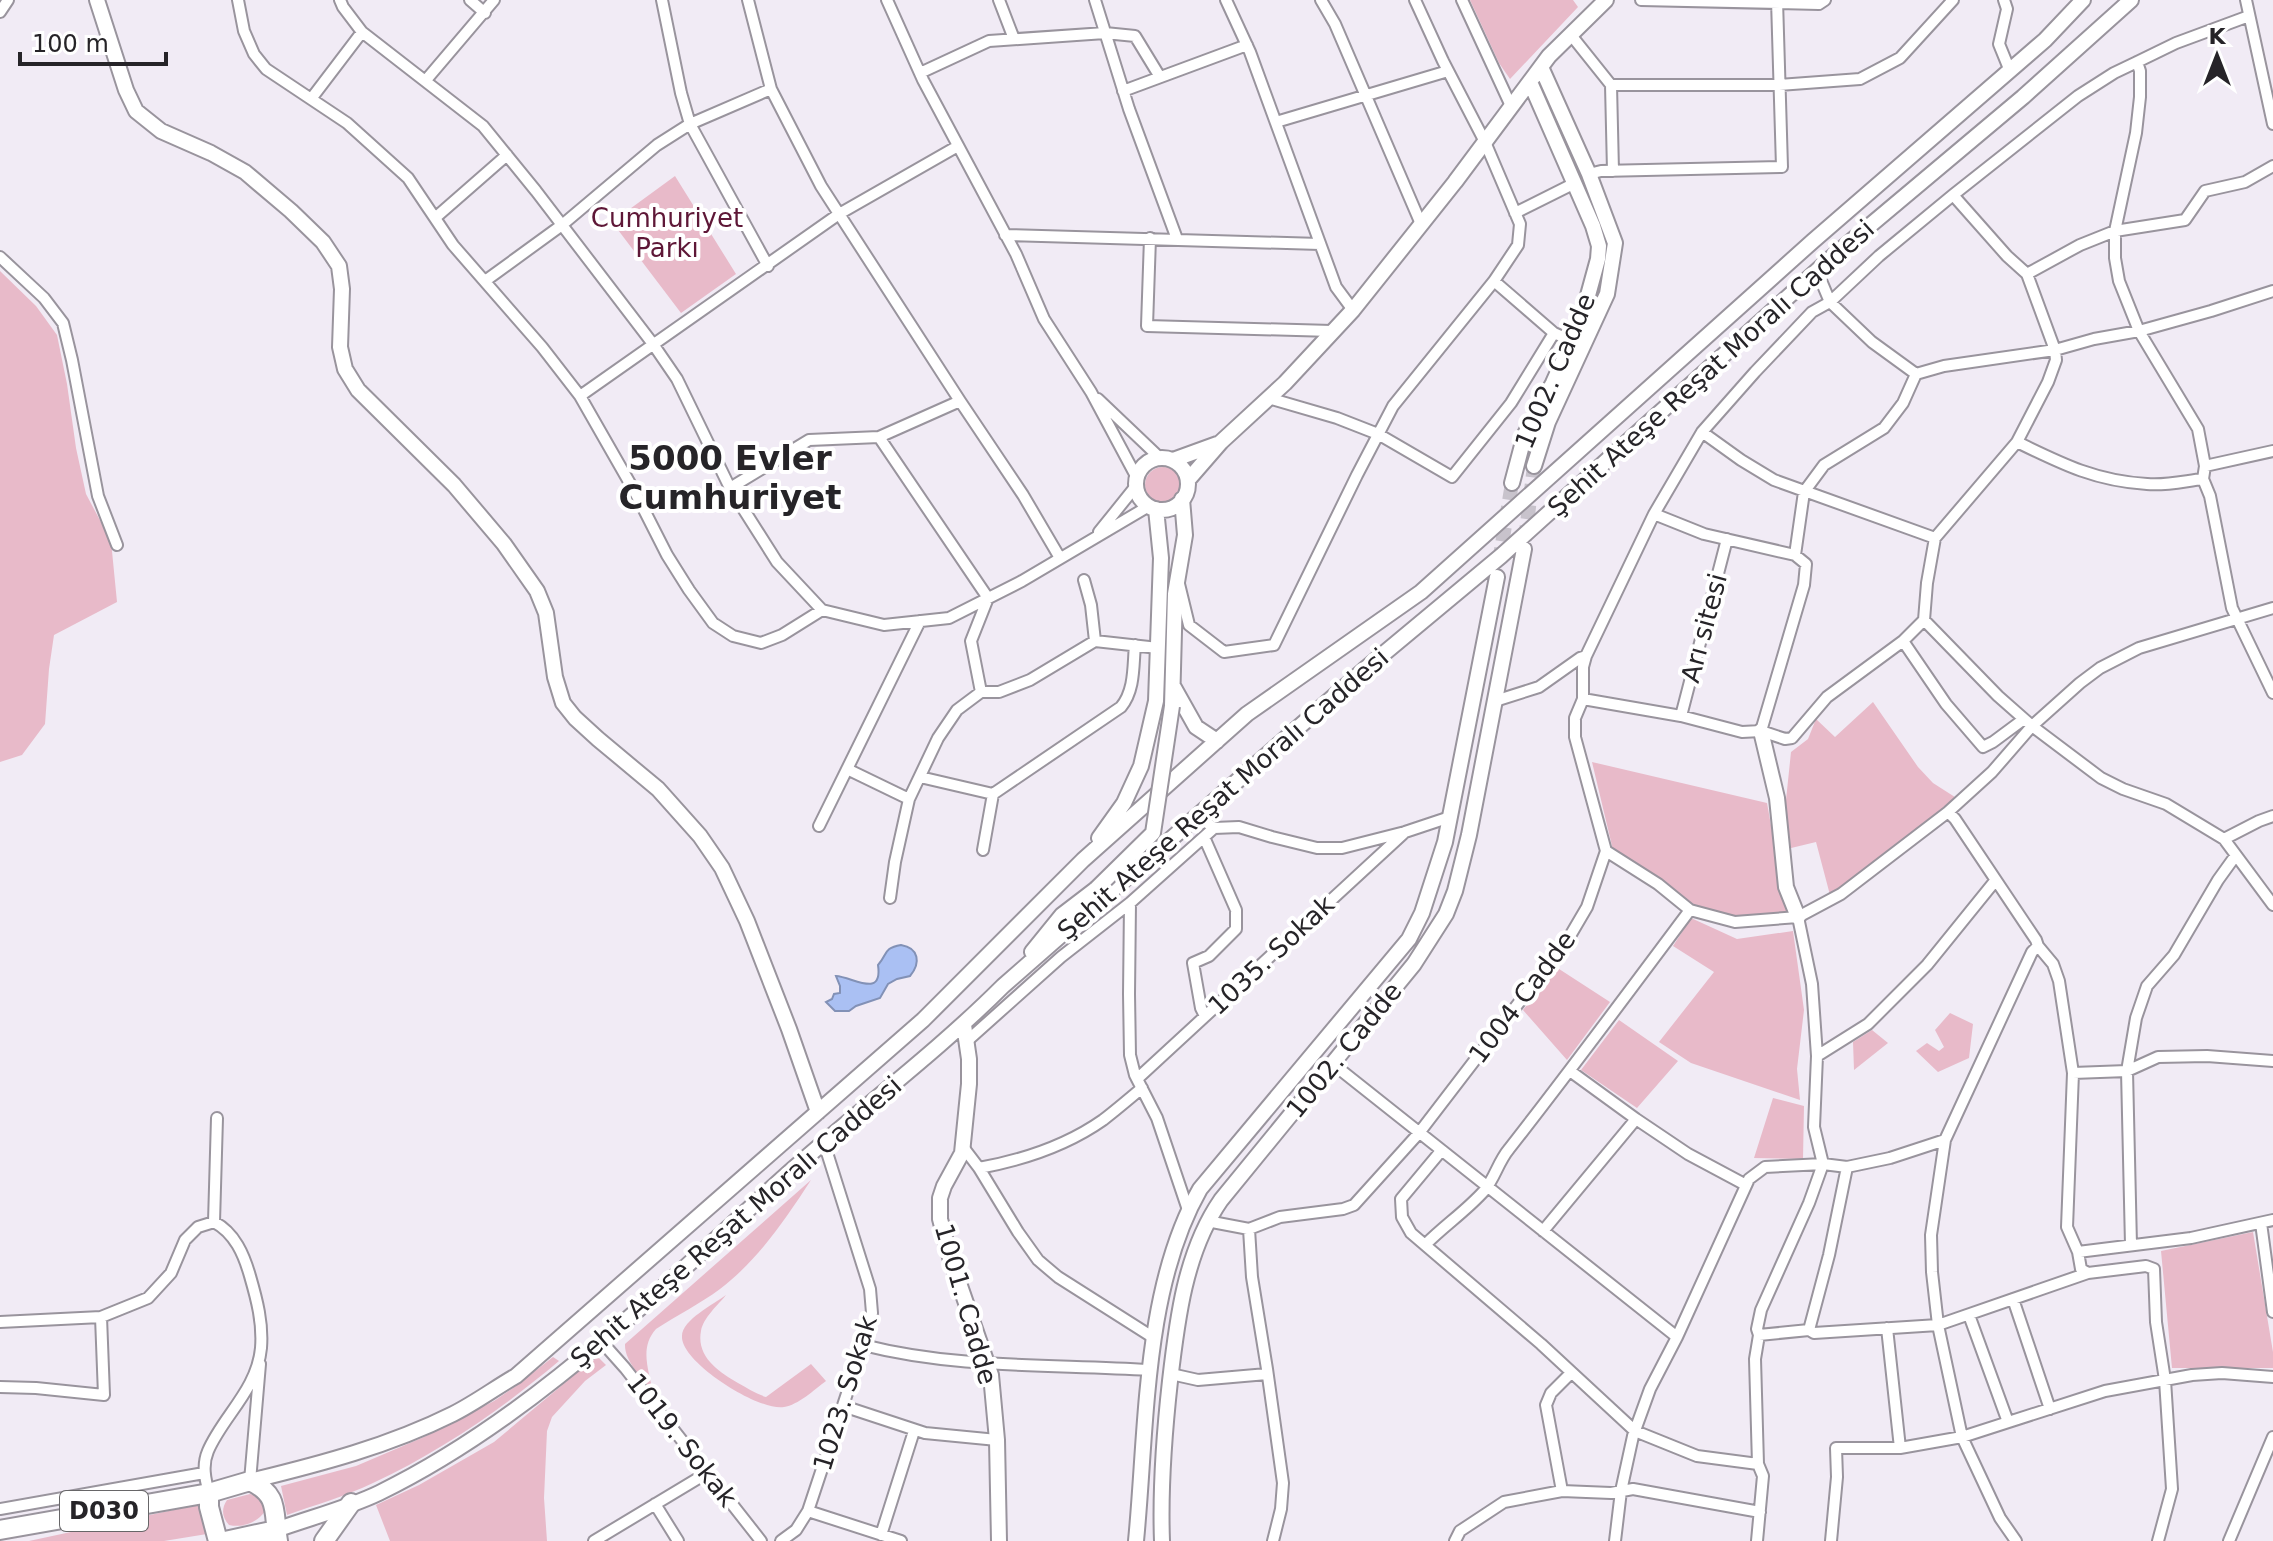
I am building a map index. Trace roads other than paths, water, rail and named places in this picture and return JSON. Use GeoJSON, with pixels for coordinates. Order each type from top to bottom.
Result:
{"type":"FeatureCollection","features":[{"type":"Feature","properties":{"kind":"highway","name":"D030"},"geometry":{"type":"LineString","coordinates":[[0,1530],[209,1493],[250,1481]]}},
{"type":"Feature","properties":{"kind":"highway"},"geometry":{"type":"LineString","coordinates":[[225,1541],[277,1536],[273,1499],[267,1491],[250,1481]]}},
{"type":"Feature","properties":{"kind":"highway"},"geometry":{"type":"LineString","coordinates":[[209,1493],[209,1507],[218,1541]]}},
{"type":"Feature","properties":{"kind":"highway"},"geometry":{"type":"LineString","coordinates":[[324,1541],[351,1503]]}},
{"type":"Feature","properties":{"kind":"main road"},"geometry":{"type":"LineString","coordinates":[[97,0],[126,90],[136,111],[161,131],[245,172],[323,242],[339,266],[342,289],[340,347],[345,369],[358,390],[454,485],[504,544],[537,591],[546,613],[555,677],[563,703],[598,739],[658,789],[700,836],[722,868],[747,921],[818,1112]]}},
{"type":"Feature","properties":{"kind":"main road"},"geometry":{"type":"LineString","coordinates":[[250,1481],[318,1465],[388,1443],[455,1413],[516,1376],[923,1020],[1083,860],[1247,714],[1421,592],[1801,251],[2045,40],[2083,0]]}},
{"type":"Feature","properties":{"kind":"main road","name":"Şehit Ateşe Reşat Moralı Caddesi"},"geometry":{"type":"LineString","coordinates":[[277,1536],[377,1494],[462,1446],[514,1411],[601,1341],[824,1143],[964,1025],[1003,986],[1364,670],[1501,556],[1817,271],[2023,97],[2131,0]]}},
{"type":"Feature","properties":{"kind":"main road"},"geometry":{"type":"LineString","coordinates":[[1221,442],[1145,464],[1137,482],[1143,501],[1153,507],[1171,508],[1182,499],[1188,480],[1221,442],[1353,310],[1541,67],[1597,3]]}},
{"type":"Feature","properties":{"kind":"main road","name":"1002. Cadde"},"geometry":{"type":"LineString","coordinates":[[1512,483],[1525,434],[1607,294],[1615,243],[1589,174],[1541,67]]}},
{"type":"Feature","properties":{"kind":"main road","name":"1002. Cadde"},"geometry":{"type":"LineString","coordinates":[[1530,82],[1599,246],[1578,343],[1534,466]]}},
{"type":"Feature","properties":{"kind":"main road"},"geometry":{"type":"LineString","coordinates":[[1573,184],[1589,174]]}},
{"type":"Feature","properties":{"kind":"main road"},"geometry":{"type":"LineString","coordinates":[[1167,459],[1180,465],[1188,480]]}},
{"type":"Feature","properties":{"kind":"main road"},"geometry":{"type":"LineString","coordinates":[[1003,986],[1062,915],[1096,889],[1153,833],[1172,706],[1175,594],[1185,535],[1182,499]]}},
{"type":"Feature","properties":{"kind":"main road"},"geometry":{"type":"LineString","coordinates":[[1083,860],[1124,803],[1141,766],[1156,701],[1161,558],[1153,507]]}},
{"type":"Feature","properties":{"kind":"main road","name":"1002. Cadde"},"geometry":{"type":"LineString","coordinates":[[1162,1541],[1162,1465],[1173,1346],[1188,1272],[1198,1241],[1221,1200],[1414,964],[1439,926],[1455,891],[1472,821],[1524,549]]}},
{"type":"Feature","properties":{"kind":"main road","name":"1002. Cadde"},"geometry":{"type":"LineString","coordinates":[[1136,1541],[1154,1338],[1169,1266],[1188,1210],[1200,1189],[1409,939],[1422,913],[1450,817],[1497,577]]}},
{"type":"Feature","properties":{"kind":"main road"},"geometry":{"type":"LineString","coordinates":[[1173,686],[1196,727],[1217,741]]}},
{"type":"Feature","properties":{"kind":"main road"},"geometry":{"type":"LineString","coordinates":[[1473,697],[1495,701]]}},
{"type":"Feature","properties":{"kind":"main road"},"geometry":{"type":"LineString","coordinates":[[1761,731],[1777,798],[1786,887],[1798,917]]}},
{"type":"Feature","properties":{"kind":"main road"},"geometry":{"type":"LineString","coordinates":[[1450,817],[1472,821]]}},
{"type":"Feature","properties":{"kind":"main road","name":"1001. Cadde"},"geometry":{"type":"LineString","coordinates":[[964,1025],[969,1084],[963,1147],[959,1163],[940,1198],[940,1219],[950,1257],[989,1365],[997,1440],[999,1541]]}},
{"type":"Feature","properties":{"kind":"main road"},"geometry":{"type":"LineString","coordinates":[[1315,1051],[1333,1064]]}},
{"type":"Feature","properties":{"kind":"main road"},"geometry":{"type":"LineString","coordinates":[[1188,1210],[1207,1221]]}},
{"type":"Feature","properties":{"kind":"main road"},"geometry":{"type":"LineString","coordinates":[[1149,1370],[1171,1374]]}},
{"type":"Feature","properties":{"kind":"street"},"geometry":{"type":"LineString","coordinates":[[0,12],[8,0]]}},
{"type":"Feature","properties":{"kind":"street"},"geometry":{"type":"LineString","coordinates":[[238,0],[244,31],[254,54],[266,69],[347,123],[408,178],[453,245],[542,347],[580,396],[667,555],[713,623],[733,636],[761,643],[782,635],[822,610]]}},
{"type":"Feature","properties":{"kind":"street"},"geometry":{"type":"LineString","coordinates":[[340,0],[362,32],[483,126],[507,155],[653,344],[677,379],[730,488],[777,562],[822,610],[884,625],[949,618],[1153,507]]}},
{"type":"Feature","properties":{"kind":"street"},"geometry":{"type":"LineString","coordinates":[[470,0],[485,13]]}},
{"type":"Feature","properties":{"kind":"street"},"geometry":{"type":"LineString","coordinates":[[426,80],[494,0]]}},
{"type":"Feature","properties":{"kind":"street"},"geometry":{"type":"LineString","coordinates":[[662,0],[690,124],[768,266]]}},
{"type":"Feature","properties":{"kind":"street"},"geometry":{"type":"LineString","coordinates":[[748,0],[771,89],[821,186],[1023,495],[1060,558]]}},
{"type":"Feature","properties":{"kind":"street"},"geometry":{"type":"LineString","coordinates":[[887,0],[920,73],[1005,235],[1044,319],[1091,392],[1137,482],[1095,537]]}},
{"type":"Feature","properties":{"kind":"street"},"geometry":{"type":"LineString","coordinates":[[999,0],[1014,39]]}},
{"type":"Feature","properties":{"kind":"street"},"geometry":{"type":"LineString","coordinates":[[1095,0],[1123,91],[1177,239]]}},
{"type":"Feature","properties":{"kind":"street"},"geometry":{"type":"LineString","coordinates":[[1226,0],[1247,45],[1336,287],[1353,310]]}},
{"type":"Feature","properties":{"kind":"street"},"geometry":{"type":"LineString","coordinates":[[1321,0],[1335,24],[1421,224]]}},
{"type":"Feature","properties":{"kind":"street"},"geometry":{"type":"LineString","coordinates":[[1178,579],[1189,625],[1224,652],[1274,645],[1393,406],[1494,281],[1518,245],[1520,224],[1485,142],[1415,0]]}},
{"type":"Feature","properties":{"kind":"street"},"geometry":{"type":"LineString","coordinates":[[1462,0],[1511,106]]}},
{"type":"Feature","properties":{"kind":"street"},"geometry":{"type":"LineString","coordinates":[[1641,0],[1819,4],[1825,0]]}},
{"type":"Feature","properties":{"kind":"street"},"geometry":{"type":"LineString","coordinates":[[1611,85],[1779,85],[1860,79],[1900,58],[1953,0]]}},
{"type":"Feature","properties":{"kind":"street"},"geometry":{"type":"LineString","coordinates":[[2004,0],[2007,9],[1999,44],[2010,71]]}},
{"type":"Feature","properties":{"kind":"street"},"geometry":{"type":"LineString","coordinates":[[2246,0],[2273,124]]}},
{"type":"Feature","properties":{"kind":"street"},"geometry":{"type":"LineString","coordinates":[[1589,174],[1782,167],[1777,2]]}},
{"type":"Feature","properties":{"kind":"street"},"geometry":{"type":"LineString","coordinates":[[2028,722],[1992,772],[1948,812],[1841,894],[1798,917],[1735,922],[1690,910],[1658,884],[1606,851],[1575,737],[1575,718],[1583,699],[1586,656],[1654,514],[1702,432],[1755,372],[1812,312],[1830,302],[1879,256],[2078,96],[2176,43],[2249,16]]}},
{"type":"Feature","properties":{"kind":"street"},"geometry":{"type":"LineString","coordinates":[[311,99],[362,32]]}},
{"type":"Feature","properties":{"kind":"street"},"geometry":{"type":"LineString","coordinates":[[920,73],[989,41],[1105,33],[1135,36],[1160,77]]}},
{"type":"Feature","properties":{"kind":"street"},"geometry":{"type":"LineString","coordinates":[[1571,35],[1611,85],[1613,171]]}},
{"type":"Feature","properties":{"kind":"street"},"geometry":{"type":"LineString","coordinates":[[1123,91],[1247,45]]}},
{"type":"Feature","properties":{"kind":"street"},"geometry":{"type":"LineString","coordinates":[[2137,62],[2140,97],[2136,133],[2115,231],[2119,281],[2139,331],[2198,429],[2205,466],[2203,479],[2210,496],[2232,608],[2273,693]]}},
{"type":"Feature","properties":{"kind":"street"},"geometry":{"type":"LineString","coordinates":[[1276,122],[1448,71]]}},
{"type":"Feature","properties":{"kind":"street"},"geometry":{"type":"LineString","coordinates":[[485,281],[562,225],[657,145],[690,124],[771,89]]}},
{"type":"Feature","properties":{"kind":"street"},"geometry":{"type":"LineString","coordinates":[[580,396],[839,214],[958,146]]}},
{"type":"Feature","properties":{"kind":"street"},"geometry":{"type":"LineString","coordinates":[[435,218],[507,155]]}},
{"type":"Feature","properties":{"kind":"street"},"geometry":{"type":"LineString","coordinates":[[2027,274],[2080,245],[2115,231],[2185,220],[2205,191],[2245,182],[2273,166]]}},
{"type":"Feature","properties":{"kind":"street"},"geometry":{"type":"LineString","coordinates":[[1515,213],[1573,184]]}},
{"type":"Feature","properties":{"kind":"street"},"geometry":{"type":"LineString","coordinates":[[1583,699],[1681,716],[1742,732],[1761,731],[1785,739],[1792,738],[1827,697],[1903,641],[1924,620],[1935,538],[2017,442],[2056,360],[2027,274],[1953,195]]}},
{"type":"Feature","properties":{"kind":"street"},"geometry":{"type":"LineString","coordinates":[[1005,235],[1320,244]]}},
{"type":"Feature","properties":{"kind":"street"},"geometry":{"type":"LineString","coordinates":[[1150,238],[1147,326],[1332,331]]}},
{"type":"Feature","properties":{"kind":"street"},"geometry":{"type":"LineString","coordinates":[[0,257],[44,298],[63,323],[98,496],[117,545]]}},
{"type":"Feature","properties":{"kind":"street"},"geometry":{"type":"LineString","coordinates":[[1817,271],[1830,302],[1872,342],[1916,374],[1970,361],[2055,350],[2139,331],[2273,291]]}},
{"type":"Feature","properties":{"kind":"street"},"geometry":{"type":"LineString","coordinates":[[1494,281],[1554,333],[1578,343]]}},
{"type":"Feature","properties":{"kind":"street"},"geometry":{"type":"LineString","coordinates":[[1268,398],[1337,418],[1378,434],[1452,477],[1511,403],[1554,333]]}},
{"type":"Feature","properties":{"kind":"street"},"geometry":{"type":"LineString","coordinates":[[1795,555],[1804,492],[1824,465],[1884,428],[1903,403],[1916,374]]}},
{"type":"Feature","properties":{"kind":"street"},"geometry":{"type":"LineString","coordinates":[[1091,392],[1167,459]]}},
{"type":"Feature","properties":{"kind":"street"},"geometry":{"type":"LineString","coordinates":[[730,488],[809,440],[879,437],[960,401]]}},
{"type":"Feature","properties":{"kind":"street"},"geometry":{"type":"LineString","coordinates":[[1702,432],[1774,480],[1935,538]]}},
{"type":"Feature","properties":{"kind":"street"},"geometry":{"type":"LineString","coordinates":[[879,437],[988,598]]}},
{"type":"Feature","properties":{"kind":"street"},"geometry":{"type":"LineString","coordinates":[[2017,442],[2076,471],[2108,480],[2150,485],[2203,479]]}},
{"type":"Feature","properties":{"kind":"street"},"geometry":{"type":"LineString","coordinates":[[2205,466],[2273,451]]}},
{"type":"Feature","properties":{"kind":"street"},"geometry":{"type":"LineString","coordinates":[[1654,514],[1704,534],[1795,555],[1806,564],[1804,585],[1761,731]]}},
{"type":"Feature","properties":{"kind":"street","name":"Arı sitesi"},"geometry":{"type":"LineString","coordinates":[[1681,716],[1727,539]]}},
{"type":"Feature","properties":{"kind":"street"},"geometry":{"type":"LineString","coordinates":[[1084,580],[1091,605],[1095,641]]}},
{"type":"Feature","properties":{"kind":"street"},"geometry":{"type":"LineString","coordinates":[[981,692],[971,641],[988,598]]}},
{"type":"Feature","properties":{"kind":"street"},"geometry":{"type":"LineString","coordinates":[[1903,641],[1946,704],[1983,747],[2028,722],[2100,668],[2139,648],[2273,608]]}},
{"type":"Feature","properties":{"kind":"street"},"geometry":{"type":"LineString","coordinates":[[1924,620],[1998,696],[2101,778],[2166,804],[2224,839],[2273,905]]}},
{"type":"Feature","properties":{"kind":"street"},"geometry":{"type":"LineString","coordinates":[[819,826],[920,621]]}},
{"type":"Feature","properties":{"kind":"street"},"geometry":{"type":"LineString","coordinates":[[890,898],[909,799],[938,738],[957,710],[981,692],[999,692],[1030,680],[1095,641],[1158,648]]}},
{"type":"Feature","properties":{"kind":"street"},"geometry":{"type":"LineString","coordinates":[[983,850],[993,794],[1121,707],[1127,699],[1132,687],[1135,645]]}},
{"type":"Feature","properties":{"kind":"street"},"geometry":{"type":"LineString","coordinates":[[1495,701],[1539,687],[1586,656]]}},
{"type":"Feature","properties":{"kind":"street"},"geometry":{"type":"LineString","coordinates":[[847,769],[909,799]]}},
{"type":"Feature","properties":{"kind":"street"},"geometry":{"type":"LineString","coordinates":[[920,777],[993,794]]}},
{"type":"Feature","properties":{"kind":"street"},"geometry":{"type":"LineString","coordinates":[[1948,812],[2053,964],[2059,981],[2073,1073],[2067,1227],[2078,1252],[2081,1269],[2088,1273]]}},
{"type":"Feature","properties":{"kind":"street"},"geometry":{"type":"LineString","coordinates":[[1198,816],[1214,828],[1239,827],[1317,848],[1342,848],[1450,817]]}},
{"type":"Feature","properties":{"kind":"street"},"geometry":{"type":"LineString","coordinates":[[2224,839],[2273,816]]}},
{"type":"Feature","properties":{"kind":"street"},"geometry":{"type":"LineString","coordinates":[[967,1041],[1214,828]]}},
{"type":"Feature","properties":{"kind":"street","name":"1035. Sokak"},"geometry":{"type":"LineString","coordinates":[[979,1168],[1026,1158],[1102,1121],[1205,1016],[1405,832]]}},
{"type":"Feature","properties":{"kind":"street"},"geometry":{"type":"LineString","coordinates":[[1204,837],[1236,910],[1236,929],[1209,956],[1193,963],[1205,1016]]}},
{"type":"Feature","properties":{"kind":"street","name":"1004 Cadde"},"geometry":{"type":"LineString","coordinates":[[1249,1229],[1280,1217],[1354,1205],[1419,1133],[1570,936],[1587,907],[1606,851]]}},
{"type":"Feature","properties":{"kind":"street"},"geometry":{"type":"LineString","coordinates":[[2131,1245],[2127,1071],[2136,1018],[2147,986],[2174,955],[2236,855]]}},
{"type":"Feature","properties":{"kind":"street"},"geometry":{"type":"LineString","coordinates":[[1817,1056],[1868,1024],[1927,965],[1995,881]]}},
{"type":"Feature","properties":{"kind":"street"},"geometry":{"type":"LineString","coordinates":[[1130,903],[1130,1055],[1157,1118],[1188,1210]]}},
{"type":"Feature","properties":{"kind":"street"},"geometry":{"type":"LineString","coordinates":[[1426,1244],[1464,1213],[1487,1187],[1502,1157],[1690,910]]}},
{"type":"Feature","properties":{"kind":"street"},"geometry":{"type":"LineString","coordinates":[[1757,1541],[1763,1476],[1758,1464],[1757,1329],[1761,1310],[1823,1164],[1814,1127],[1817,1056],[1812,984],[1798,917]]}},
{"type":"Feature","properties":{"kind":"street"},"geometry":{"type":"LineString","coordinates":[[2016,1541],[2000,1518],[1962,1437],[1938,1325],[1931,1235],[1945,1140],[2032,952],[2038,946]]}},
{"type":"Feature","properties":{"kind":"street"},"geometry":{"type":"LineString","coordinates":[[2073,1073],[2127,1071],[2158,1057],[2207,1056],[2273,1061]]}},
{"type":"Feature","properties":{"kind":"street"},"geometry":{"type":"LineString","coordinates":[[1333,1064],[1677,1337]]}},
{"type":"Feature","properties":{"kind":"street"},"geometry":{"type":"LineString","coordinates":[[1570,1071],[1688,1154],[1746,1185]]}},
{"type":"Feature","properties":{"kind":"street"},"geometry":{"type":"LineString","coordinates":[[214,1222],[217,1118]]}},
{"type":"Feature","properties":{"kind":"street"},"geometry":{"type":"LineString","coordinates":[[1543,1231],[1636,1119]]}},
{"type":"Feature","properties":{"kind":"street"},"geometry":{"type":"LineString","coordinates":[[1615,1541],[1621,1491],[1635,1431],[1650,1389],[1749,1179],[1765,1167],[1823,1164],[1847,1167],[1890,1158],[1945,1140]]}},
{"type":"Feature","properties":{"kind":"street","name":"1023. Sokak"},"geometry":{"type":"LineString","coordinates":[[781,1541],[796,1530],[808,1511],[870,1322],[872,1295],[824,1143]]}},
{"type":"Feature","properties":{"kind":"street"},"geometry":{"type":"LineString","coordinates":[[963,1147],[1030,1250],[1047,1268],[1154,1338]]}},
{"type":"Feature","properties":{"kind":"street"},"geometry":{"type":"LineString","coordinates":[[1441,1151],[1401,1199],[1402,1217],[1411,1233],[1541,1344],[1635,1431],[1697,1456],[1758,1464]]}},
{"type":"Feature","properties":{"kind":"street"},"geometry":{"type":"LineString","coordinates":[[1809,1330],[1829,1255],[1847,1167]]}},
{"type":"Feature","properties":{"kind":"street"},"geometry":{"type":"LineString","coordinates":[[2078,1252],[2191,1238],[2273,1220]]}},
{"type":"Feature","properties":{"kind":"street"},"geometry":{"type":"LineString","coordinates":[[1207,1221],[1249,1229],[1252,1277],[1283,1483],[1281,1509],[1273,1541]]}},
{"type":"Feature","properties":{"kind":"street"},"geometry":{"type":"LineString","coordinates":[[0,1322],[101,1317],[148,1298],[171,1273],[185,1240],[198,1227],[214,1222],[226,1228],[244,1256],[261,1314],[259,1389],[250,1481]]}},
{"type":"Feature","properties":{"kind":"street"},"geometry":{"type":"LineString","coordinates":[[2261,1223],[2273,1312]]}},
{"type":"Feature","properties":{"kind":"street"},"geometry":{"type":"LineString","coordinates":[[1759,1335],[1938,1325],[2088,1273],[2146,1266],[2154,1269],[2172,1489],[2158,1541]]}},
{"type":"Feature","properties":{"kind":"street"},"geometry":{"type":"LineString","coordinates":[[2013,1299],[2050,1409]]}},
{"type":"Feature","properties":{"kind":"street"},"geometry":{"type":"LineString","coordinates":[[1969,1315],[2008,1422]]}},
{"type":"Feature","properties":{"kind":"street"},"geometry":{"type":"LineString","coordinates":[[0,1387],[104,1395],[101,1317]]}},
{"type":"Feature","properties":{"kind":"street"},"geometry":{"type":"LineString","coordinates":[[1887,1328],[1900,1448]]}},
{"type":"Feature","properties":{"kind":"street","name":"1019. Sokak"},"geometry":{"type":"LineString","coordinates":[[601,1341],[761,1541]]}},
{"type":"Feature","properties":{"kind":"street"},"geometry":{"type":"LineString","coordinates":[[863,1345],[933,1360],[989,1365],[1149,1370]]}},
{"type":"Feature","properties":{"kind":"street"},"geometry":{"type":"LineString","coordinates":[[209,1493],[204,1473],[208,1452],[250,1384],[261,1351]]}},
{"type":"Feature","properties":{"kind":"street"},"geometry":{"type":"LineString","coordinates":[[1562,1491],[1546,1405],[1551,1393],[1571,1373]]}},
{"type":"Feature","properties":{"kind":"street"},"geometry":{"type":"LineString","coordinates":[[1831,1541],[1837,1477],[1836,1448],[1900,1448],[1962,1437],[2105,1391],[2192,1375],[2222,1373],[2273,1377]]}},
{"type":"Feature","properties":{"kind":"street"},"geometry":{"type":"LineString","coordinates":[[1171,1374],[1198,1380],[1267,1374]]}},
{"type":"Feature","properties":{"kind":"street"},"geometry":{"type":"LineString","coordinates":[[843,1406],[914,1431],[997,1440]]}},
{"type":"Feature","properties":{"kind":"street"},"geometry":{"type":"LineString","coordinates":[[881,1535],[914,1431]]}},
{"type":"Feature","properties":{"kind":"street"},"geometry":{"type":"LineString","coordinates":[[2229,1541],[2273,1437]]}},
{"type":"Feature","properties":{"kind":"street"},"geometry":{"type":"LineString","coordinates":[[0,1509],[204,1473]]}},
{"type":"Feature","properties":{"kind":"street"},"geometry":{"type":"LineString","coordinates":[[594,1541],[707,1473]]}},
{"type":"Feature","properties":{"kind":"street"},"geometry":{"type":"LineString","coordinates":[[1455,1541],[1460,1531],[1504,1502],[1562,1491],[1611,1493],[1633,1489],[1760,1512]]}},
{"type":"Feature","properties":{"kind":"street"},"geometry":{"type":"LineString","coordinates":[[655,1504],[678,1541]]}},
{"type":"Feature","properties":{"kind":"street"},"geometry":{"type":"LineString","coordinates":[[808,1511],[901,1541]]}},
{"type":"Feature","properties":{"kind":"street"},"geometry":{"type":"LineString","coordinates":[[796,1530],[806,1541]]}},
{"type":"Feature","properties":{"kind":"water"},"geometry":{"type":"Polygon","coordinates":[[[901,945],[915,953],[916,966],[910,976],[888,984],[880,998],[849,1011],[835,1011],[826,1002],[834,994],[840,993],[836,976],[871,984],[876,981],[878,965],[886,952],[901,945]]]}},
{"type":"Feature","properties":{"kind":"tunnel"},"geometry":{"type":"LineString","coordinates":[[1525,540],[1534,466]]}},
{"type":"Feature","properties":{"kind":"tunnel"},"geometry":{"type":"LineString","coordinates":[[1499,562],[1512,483]]}},
{"type":"Feature","properties":{"kind":"district","name":"5000 Evler Cumhuriyet"},"geometry":{"type":"Point","coordinates":[730,478]}},
{"type":"Feature","properties":{"kind":"park label","name":"Cumhuriyet Parkı"},"geometry":{"type":"Point","coordinates":[667,233]}}]}
